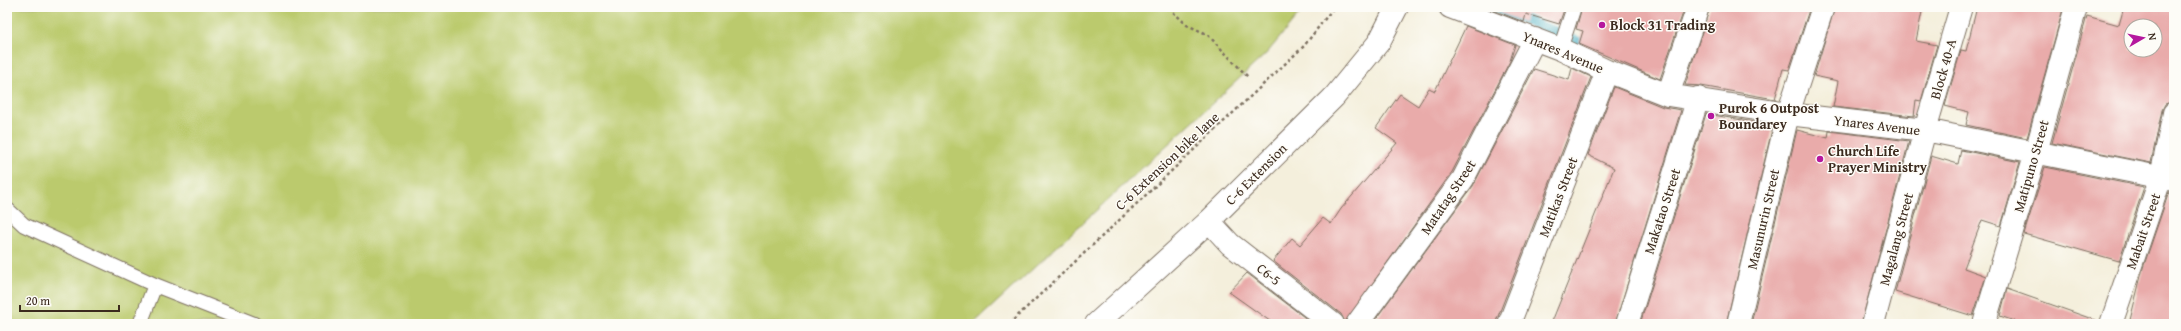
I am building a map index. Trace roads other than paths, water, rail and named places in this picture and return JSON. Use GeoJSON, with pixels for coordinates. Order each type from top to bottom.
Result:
{"type":"FeatureCollection","features":[{"type":"Feature","properties":{"kind":"street","name":"C-6 Extension"},"geometry":{"type":"LineString","coordinates":[[1096,324],[1209,221],[1334,97],[1379,42],[1397,7]]}},
{"type":"Feature","properties":{"kind":"street","name":"Ynares Avenue"},"geometry":{"type":"LineString","coordinates":[[1450,7],[1560,49],[1606,71],[1668,95],[1698,98],[1788,114],[1925,130],[2167,178]]}},
{"type":"Feature","properties":{"kind":"street"},"geometry":{"type":"LineString","coordinates":[[1668,95],[1698,7]]}},
{"type":"Feature","properties":{"kind":"street"},"geometry":{"type":"LineString","coordinates":[[1788,114],[1823,7]]}},
{"type":"Feature","properties":{"kind":"street","name":"Block 40-A"},"geometry":{"type":"LineString","coordinates":[[1925,130],[1961,7]]}},
{"type":"Feature","properties":{"kind":"street","name":"Matipuno Street"},"geometry":{"type":"LineString","coordinates":[[1984,324],[2036,152],[2076,7]]}},
{"type":"Feature","properties":{"kind":"street","name":"Matatag Street"},"geometry":{"type":"LineString","coordinates":[[1357,324],[1463,179],[1535,39]]}},
{"type":"Feature","properties":{"kind":"street","name":"Matikas Street"},"geometry":{"type":"LineString","coordinates":[[1509,324],[1606,71]]}},
{"type":"Feature","properties":{"kind":"street","name":"Makatao Street"},"geometry":{"type":"LineString","coordinates":[[1626,324],[1698,98]]}},
{"type":"Feature","properties":{"kind":"street","name":"Mabait Street"},"geometry":{"type":"LineString","coordinates":[[2111,324],[2167,178],[2174,113]]}},
{"type":"Feature","properties":{"kind":"street","name":"Masunurin Street"},"geometry":{"type":"LineString","coordinates":[[1738,324],[1788,114]]}},
{"type":"Feature","properties":{"kind":"street","name":"Magalang Street"},"geometry":{"type":"LineString","coordinates":[[1873,324],[1925,130]]}},
{"type":"Feature","properties":{"kind":"street","name":"C6-5"},"geometry":{"type":"LineString","coordinates":[[1209,221],[1230,244],[1333,324]]}},
{"type":"Feature","properties":{"kind":"lane"},"geometry":{"type":"LineString","coordinates":[[1560,49],[1574,7]]}},
{"type":"Feature","properties":{"kind":"lane"},"geometry":{"type":"LineString","coordinates":[[7,209],[24,225],[155,285],[254,324]]}},
{"type":"Feature","properties":{"kind":"lane"},"geometry":{"type":"LineString","coordinates":[[140,324],[155,285]]}},
{"type":"Feature","properties":{"kind":"waterway"},"geometry":{"type":"LineString","coordinates":[[1493,7],[1564,35]]}},
{"type":"Feature","properties":{"kind":"waterway"},"geometry":{"type":"LineString","coordinates":[[1571,39],[1577,41]]}},
{"type":"Feature","properties":{"kind":"place","name":"Block 31 Trading"},"geometry":{"type":"Point","coordinates":[1602,25]}},
{"type":"Feature","properties":{"kind":"place","name":"Purok 6 Outpost Boundarey"},"geometry":{"type":"Point","coordinates":[1711,116]}},
{"type":"Feature","properties":{"kind":"place","name":"Church Life Prayer Ministry"},"geometry":{"type":"Point","coordinates":[1820,159]}}]}
